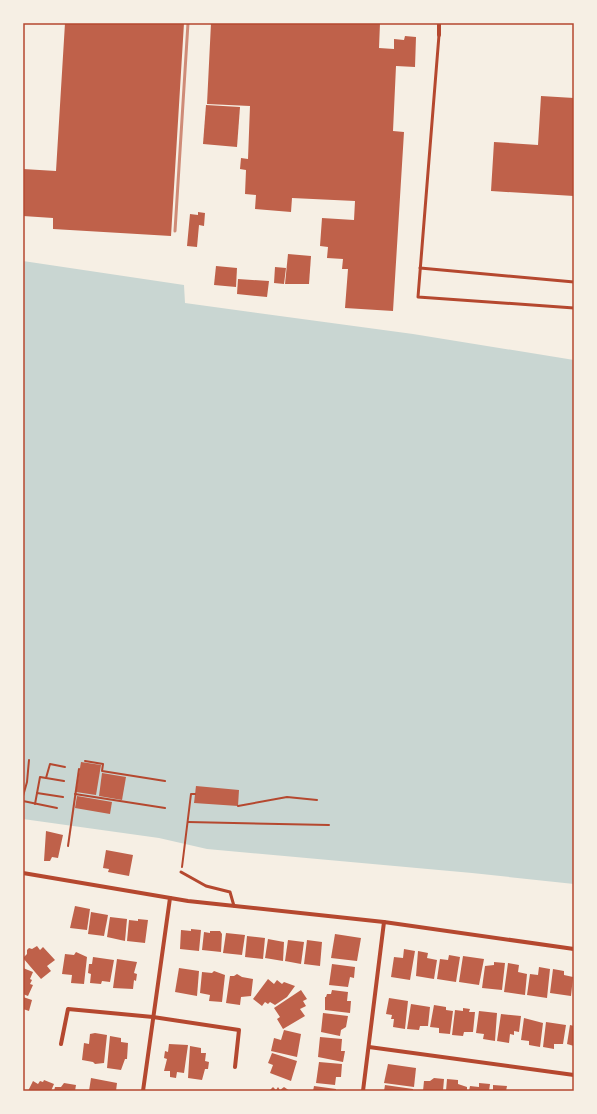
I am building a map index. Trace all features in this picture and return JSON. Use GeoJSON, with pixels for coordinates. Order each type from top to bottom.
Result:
{"type":"FeatureCollection","features":[{"type":"Feature","properties":{"kind":"street"},"geometry":{"type":"LineString","coordinates":[[439,23],[439,35]]}},
{"type":"Feature","properties":{"kind":"street"},"geometry":{"type":"LineString","coordinates":[[23,873],[170,898],[384,922],[574,949]]}},
{"type":"Feature","properties":{"kind":"street"},"geometry":{"type":"LineString","coordinates":[[144,1091],[170,898]]}},
{"type":"Feature","properties":{"kind":"street"},"geometry":{"type":"LineString","coordinates":[[363,1091],[384,922]]}},
{"type":"Feature","properties":{"kind":"street"},"geometry":{"type":"LineString","coordinates":[[61,1044],[68,1009],[153,1017],[239,1030],[235,1068]]}},
{"type":"Feature","properties":{"kind":"street"},"geometry":{"type":"LineString","coordinates":[[369,1047],[574,1075]]}},
{"type":"Feature","properties":{"kind":"lane"},"geometry":{"type":"LineString","coordinates":[[439,35],[418,297],[574,308]]}},
{"type":"Feature","properties":{"kind":"lane"},"geometry":{"type":"LineString","coordinates":[[420,268],[574,282]]}},
{"type":"Feature","properties":{"kind":"lane"},"geometry":{"type":"LineString","coordinates":[[181,872],[206,886],[230,892],[234,906]]}},
{"type":"Feature","properties":{"kind":"path"},"geometry":{"type":"LineString","coordinates":[[23,796],[27,782],[29,760]]}},
{"type":"Feature","properties":{"kind":"path"},"geometry":{"type":"LineString","coordinates":[[85,761],[103,764],[102,771],[165,781]]}},
{"type":"Feature","properties":{"kind":"path"},"geometry":{"type":"LineString","coordinates":[[46,778],[50,764],[65,767]]}},
{"type":"Feature","properties":{"kind":"path"},"geometry":{"type":"LineString","coordinates":[[68,846],[78,769]]}},
{"type":"Feature","properties":{"kind":"path"},"geometry":{"type":"LineString","coordinates":[[35,804],[40,777],[64,781]]}},
{"type":"Feature","properties":{"kind":"path"},"geometry":{"type":"LineString","coordinates":[[37,793],[63,797]]}},
{"type":"Feature","properties":{"kind":"path"},"geometry":{"type":"LineString","coordinates":[[75,794],[165,808]]}},
{"type":"Feature","properties":{"kind":"path"},"geometry":{"type":"LineString","coordinates":[[181,872],[191,794],[195,794]]}},
{"type":"Feature","properties":{"kind":"path"},"geometry":{"type":"LineString","coordinates":[[238,806],[287,797],[317,800]]}},
{"type":"Feature","properties":{"kind":"path"},"geometry":{"type":"LineString","coordinates":[[23,801],[57,808]]}},
{"type":"Feature","properties":{"kind":"path"},"geometry":{"type":"LineString","coordinates":[[188,822],[329,825]]}},
{"type":"Feature","properties":{"kind":"shaded area"},"geometry":{"type":"Polygon","coordinates":[[[23,261],[184,285],[185,303],[413,334],[574,360],[574,884],[472,873],[207,849],[159,838],[23,819],[23,261]]]}},
{"type":"Feature","properties":{"kind":"building"},"geometry":{"type":"Polygon","coordinates":[[[65,23],[184,23],[171,236],[53,229],[53,218],[23,216],[23,169],[56,171],[65,23]]]}},
{"type":"Feature","properties":{"kind":"building"},"geometry":{"type":"Polygon","coordinates":[[[211,23],[380,23],[379,48],[394,49],[394,39],[404,40],[405,36],[416,37],[415,67],[396,66],[393,131],[404,132],[393,311],[345,308],[348,269],[342,269],[343,259],[327,258],[328,247],[320,246],[322,218],[354,220],[355,201],[292,198],[291,212],[255,209],[256,195],[245,194],[246,170],[240,169],[241,158],[248,159],[250,106],[207,104],[211,23]]]}},
{"type":"Feature","properties":{"kind":"building"},"geometry":{"type":"Polygon","coordinates":[[[541,96],[574,98],[574,196],[491,191],[494,142],[538,145],[541,96]]]}},
{"type":"Feature","properties":{"kind":"building"},"geometry":{"type":"Polygon","coordinates":[[[206,105],[240,107],[237,147],[203,144],[206,105]]]}},
{"type":"Feature","properties":{"kind":"building"},"geometry":{"type":"Polygon","coordinates":[[[198,212],[205,213],[204,226],[199,225],[197,247],[187,246],[190,214],[198,215],[198,212]]]}},
{"type":"Feature","properties":{"kind":"building"},"geometry":{"type":"Polygon","coordinates":[[[288,254],[311,256],[309,284],[285,284],[288,254]]]}},
{"type":"Feature","properties":{"kind":"building"},"geometry":{"type":"Polygon","coordinates":[[[216,266],[237,268],[236,287],[214,285],[216,266]]]}},
{"type":"Feature","properties":{"kind":"building"},"geometry":{"type":"Polygon","coordinates":[[[275,267],[286,268],[284,284],[274,283],[275,267]]]}},
{"type":"Feature","properties":{"kind":"building"},"geometry":{"type":"Polygon","coordinates":[[[238,279],[269,281],[267,297],[237,294],[238,279]]]}},
{"type":"Feature","properties":{"kind":"building"},"geometry":{"type":"Polygon","coordinates":[[[81,762],[101,765],[96,795],[76,792],[81,762]]]}},
{"type":"Feature","properties":{"kind":"building"},"geometry":{"type":"Polygon","coordinates":[[[102,773],[126,777],[122,800],[99,796],[102,773]]]}},
{"type":"Feature","properties":{"kind":"building"},"geometry":{"type":"Polygon","coordinates":[[[196,786],[239,790],[238,806],[194,803],[196,786]]]}},
{"type":"Feature","properties":{"kind":"building"},"geometry":{"type":"Polygon","coordinates":[[[77,796],[112,802],[110,814],[75,808],[77,796]]]}},
{"type":"Feature","properties":{"kind":"building"},"geometry":{"type":"Polygon","coordinates":[[[46,831],[63,835],[58,858],[52,857],[50,861],[44,861],[46,831]]]}},
{"type":"Feature","properties":{"kind":"building"},"geometry":{"type":"Polygon","coordinates":[[[106,850],[133,855],[129,876],[108,872],[109,869],[103,868],[106,850]]]}},
{"type":"Feature","properties":{"kind":"building"},"geometry":{"type":"Polygon","coordinates":[[[75,906],[90,909],[87,930],[70,928],[75,906]]]}},
{"type":"Feature","properties":{"kind":"building"},"geometry":{"type":"Polygon","coordinates":[[[91,912],[108,915],[104,936],[88,934],[91,912]]]}},
{"type":"Feature","properties":{"kind":"building"},"geometry":{"type":"Polygon","coordinates":[[[110,917],[127,919],[125,941],[107,937],[110,917]]]}},
{"type":"Feature","properties":{"kind":"building"},"geometry":{"type":"Polygon","coordinates":[[[138,919],[148,920],[145,943],[127,941],[129,920],[138,921],[138,919]]]}},
{"type":"Feature","properties":{"kind":"building"},"geometry":{"type":"Polygon","coordinates":[[[191,929],[201,930],[199,951],[180,949],[181,930],[191,931],[191,929]]]}},
{"type":"Feature","properties":{"kind":"building"},"geometry":{"type":"Polygon","coordinates":[[[210,931],[220,931],[222,934],[221,952],[202,950],[204,932],[210,933],[210,931]]]}},
{"type":"Feature","properties":{"kind":"building"},"geometry":{"type":"Polygon","coordinates":[[[226,933],[245,935],[242,955],[223,953],[226,933]]]}},
{"type":"Feature","properties":{"kind":"building"},"geometry":{"type":"Polygon","coordinates":[[[335,934],[361,938],[357,961],[331,958],[335,934]]]}},
{"type":"Feature","properties":{"kind":"building"},"geometry":{"type":"Polygon","coordinates":[[[247,936],[265,938],[263,959],[245,957],[247,936]]]}},
{"type":"Feature","properties":{"kind":"building"},"geometry":{"type":"Polygon","coordinates":[[[268,939],[284,942],[283,961],[265,958],[268,939]]]}},
{"type":"Feature","properties":{"kind":"building"},"geometry":{"type":"Polygon","coordinates":[[[288,940],[304,942],[301,964],[285,961],[288,940]]]}},
{"type":"Feature","properties":{"kind":"building"},"geometry":{"type":"Polygon","coordinates":[[[307,940],[322,942],[320,966],[304,964],[307,940]]]}},
{"type":"Feature","properties":{"kind":"building"},"geometry":{"type":"Polygon","coordinates":[[[37,946],[40,950],[43,947],[55,960],[47,966],[51,971],[41,979],[23,958],[27,954],[27,950],[29,948],[32,949],[37,946]]]}},
{"type":"Feature","properties":{"kind":"building"},"geometry":{"type":"Polygon","coordinates":[[[404,949],[415,951],[410,980],[391,977],[394,957],[403,958],[404,949]]]}},
{"type":"Feature","properties":{"kind":"building"},"geometry":{"type":"Polygon","coordinates":[[[418,951],[428,953],[427,958],[437,960],[434,979],[416,976],[418,951]]]}},
{"type":"Feature","properties":{"kind":"building"},"geometry":{"type":"Polygon","coordinates":[[[76,952],[87,957],[84,984],[71,983],[72,975],[62,974],[65,954],[74,955],[76,952]]]}},
{"type":"Feature","properties":{"kind":"building"},"geometry":{"type":"Polygon","coordinates":[[[449,955],[460,957],[456,982],[437,979],[440,959],[448,960],[449,955]]]}},
{"type":"Feature","properties":{"kind":"building"},"geometry":{"type":"Polygon","coordinates":[[[463,956],[484,959],[479,985],[459,982],[463,956]]]}},
{"type":"Feature","properties":{"kind":"building"},"geometry":{"type":"Polygon","coordinates":[[[93,957],[114,960],[110,982],[102,981],[101,984],[90,983],[91,974],[88,973],[89,964],[92,964],[93,957]]]}},
{"type":"Feature","properties":{"kind":"building"},"geometry":{"type":"Polygon","coordinates":[[[117,959],[137,962],[134,973],[137,974],[136,981],[134,980],[133,989],[113,988],[117,959]]]}},
{"type":"Feature","properties":{"kind":"building"},"geometry":{"type":"Polygon","coordinates":[[[494,962],[505,963],[502,990],[482,988],[485,966],[494,965],[494,962]]]}},
{"type":"Feature","properties":{"kind":"building"},"geometry":{"type":"Polygon","coordinates":[[[508,963],[519,965],[518,972],[527,974],[525,995],[504,992],[508,963]]]}},
{"type":"Feature","properties":{"kind":"building"},"geometry":{"type":"Polygon","coordinates":[[[332,964],[355,967],[354,978],[350,977],[348,987],[329,985],[332,964]]]}},
{"type":"Feature","properties":{"kind":"building"},"geometry":{"type":"Polygon","coordinates":[[[539,967],[550,969],[547,998],[527,995],[530,974],[538,975],[539,967]]]}},
{"type":"Feature","properties":{"kind":"building"},"geometry":{"type":"Polygon","coordinates":[[[23,968],[33,972],[30,979],[32,980],[30,984],[33,985],[28,996],[23,994],[23,968]]]}},
{"type":"Feature","properties":{"kind":"building"},"geometry":{"type":"Polygon","coordinates":[[[179,968],[199,971],[197,996],[175,992],[179,968]]]}},
{"type":"Feature","properties":{"kind":"building"},"geometry":{"type":"Polygon","coordinates":[[[553,969],[564,971],[564,975],[573,977],[571,996],[550,993],[553,969]]]}},
{"type":"Feature","properties":{"kind":"building"},"geometry":{"type":"Polygon","coordinates":[[[214,971],[225,975],[222,1002],[209,1001],[210,995],[200,993],[202,972],[212,973],[214,971]]]}},
{"type":"Feature","properties":{"kind":"building"},"geometry":{"type":"Polygon","coordinates":[[[237,974],[242,977],[253,979],[251,996],[241,997],[240,1005],[226,1003],[230,976],[237,974]]]}},
{"type":"Feature","properties":{"kind":"building"},"geometry":{"type":"Polygon","coordinates":[[[268,979],[274,984],[277,980],[282,984],[284,982],[295,986],[287,997],[275,1005],[270,1002],[268,1004],[265,1002],[262,1006],[253,999],[268,979]]]}},
{"type":"Feature","properties":{"kind":"building"},"geometry":{"type":"Polygon","coordinates":[[[301,990],[307,999],[303,1001],[306,1006],[300,1009],[305,1016],[283,1029],[277,1019],[280,1017],[274,1008],[301,990]]]}},
{"type":"Feature","properties":{"kind":"building"},"geometry":{"type":"Polygon","coordinates":[[[332,990],[348,992],[347,1001],[351,1001],[350,1013],[325,1010],[325,997],[327,994],[331,994],[332,990]]]}},
{"type":"Feature","properties":{"kind":"building"},"geometry":{"type":"Polygon","coordinates":[[[23,997],[32,1000],[29,1011],[23,1009],[23,997]]]}},
{"type":"Feature","properties":{"kind":"building"},"geometry":{"type":"Polygon","coordinates":[[[389,998],[408,1001],[405,1029],[393,1027],[394,1019],[391,1019],[392,1015],[386,1014],[389,998]]]}},
{"type":"Feature","properties":{"kind":"building"},"geometry":{"type":"Polygon","coordinates":[[[411,1004],[430,1007],[428,1026],[420,1026],[419,1030],[407,1029],[411,1004]]]}},
{"type":"Feature","properties":{"kind":"building"},"geometry":{"type":"Polygon","coordinates":[[[434,1005],[446,1007],[446,1010],[453,1011],[450,1034],[439,1033],[439,1028],[430,1027],[434,1005]]]}},
{"type":"Feature","properties":{"kind":"building"},"geometry":{"type":"Polygon","coordinates":[[[463,1008],[470,1009],[469,1012],[475,1012],[473,1032],[464,1032],[463,1036],[452,1035],[455,1010],[463,1011],[463,1008]]]}},
{"type":"Feature","properties":{"kind":"building"},"geometry":{"type":"Polygon","coordinates":[[[479,1011],[497,1013],[495,1041],[483,1039],[484,1034],[476,1033],[479,1011]]]}},
{"type":"Feature","properties":{"kind":"building"},"geometry":{"type":"Polygon","coordinates":[[[323,1013],[348,1016],[346,1027],[341,1030],[340,1036],[321,1032],[323,1013]]]}},
{"type":"Feature","properties":{"kind":"building"},"geometry":{"type":"Polygon","coordinates":[[[501,1014],[521,1016],[519,1032],[514,1031],[514,1035],[510,1034],[509,1043],[497,1041],[501,1014]]]}},
{"type":"Feature","properties":{"kind":"building"},"geometry":{"type":"Polygon","coordinates":[[[524,1018],[543,1023],[540,1047],[529,1045],[529,1041],[521,1040],[524,1018]]]}},
{"type":"Feature","properties":{"kind":"building"},"geometry":{"type":"Polygon","coordinates":[[[546,1022],[566,1025],[563,1044],[554,1044],[554,1049],[543,1047],[546,1022]]]}},
{"type":"Feature","properties":{"kind":"building"},"geometry":{"type":"Polygon","coordinates":[[[570,1025],[574,1026],[574,1046],[567,1044],[570,1025]]]}},
{"type":"Feature","properties":{"kind":"building"},"geometry":{"type":"Polygon","coordinates":[[[284,1030],[301,1034],[297,1057],[271,1051],[274,1038],[281,1040],[284,1030]]]}},
{"type":"Feature","properties":{"kind":"building"},"geometry":{"type":"Polygon","coordinates":[[[95,1033],[107,1035],[104,1063],[95,1064],[93,1062],[82,1060],[84,1043],[89,1044],[90,1034],[95,1033]]]}},
{"type":"Feature","properties":{"kind":"building"},"geometry":{"type":"Polygon","coordinates":[[[110,1036],[121,1038],[121,1042],[128,1043],[127,1059],[125,1059],[121,1070],[107,1068],[110,1036]]]}},
{"type":"Feature","properties":{"kind":"building"},"geometry":{"type":"Polygon","coordinates":[[[320,1037],[342,1039],[341,1051],[345,1051],[343,1062],[318,1057],[320,1037]]]}},
{"type":"Feature","properties":{"kind":"building"},"geometry":{"type":"Polygon","coordinates":[[[169,1044],[188,1045],[184,1073],[177,1072],[176,1078],[170,1077],[170,1071],[164,1071],[167,1059],[164,1058],[165,1051],[168,1052],[169,1044]]]}},
{"type":"Feature","properties":{"kind":"building"},"geometry":{"type":"Polygon","coordinates":[[[190,1046],[201,1048],[201,1053],[206,1053],[205,1061],[209,1062],[208,1069],[205,1069],[202,1080],[188,1078],[190,1046]]]}},
{"type":"Feature","properties":{"kind":"building"},"geometry":{"type":"Polygon","coordinates":[[[272,1053],[297,1061],[291,1081],[270,1073],[273,1065],[268,1063],[272,1053]]]}},
{"type":"Feature","properties":{"kind":"building"},"geometry":{"type":"Polygon","coordinates":[[[319,1062],[342,1064],[341,1077],[336,1077],[335,1085],[316,1083],[319,1062]]]}},
{"type":"Feature","properties":{"kind":"building"},"geometry":{"type":"Polygon","coordinates":[[[388,1064],[416,1068],[414,1087],[384,1083],[388,1064]]]}},
{"type":"Feature","properties":{"kind":"building"},"geometry":{"type":"Polygon","coordinates":[[[91,1078],[117,1083],[116,1091],[89,1091],[91,1078]]]}},
{"type":"Feature","properties":{"kind":"building"},"geometry":{"type":"Polygon","coordinates":[[[434,1078],[444,1079],[443,1091],[423,1091],[424,1081],[430,1081],[434,1078]]]}},
{"type":"Feature","properties":{"kind":"building"},"geometry":{"type":"Polygon","coordinates":[[[447,1079],[458,1080],[458,1084],[467,1087],[467,1091],[446,1091],[447,1079]]]}},
{"type":"Feature","properties":{"kind":"building"},"geometry":{"type":"Polygon","coordinates":[[[44,1080],[54,1084],[51,1091],[28,1091],[33,1081],[38,1084],[40,1081],[43,1082],[44,1080]]]}},
{"type":"Feature","properties":{"kind":"building"},"geometry":{"type":"Polygon","coordinates":[[[64,1083],[76,1085],[75,1091],[54,1091],[55,1087],[61,1087],[64,1083]]]}},
{"type":"Feature","properties":{"kind":"building"},"geometry":{"type":"Polygon","coordinates":[[[479,1083],[490,1084],[489,1091],[469,1091],[470,1086],[479,1087],[479,1083]]]}},
{"type":"Feature","properties":{"kind":"building"},"geometry":{"type":"Polygon","coordinates":[[[385,1085],[413,1089],[413,1091],[384,1091],[385,1085]]]}},
{"type":"Feature","properties":{"kind":"building"},"geometry":{"type":"Polygon","coordinates":[[[493,1085],[507,1086],[506,1091],[493,1091],[493,1085]]]}},
{"type":"Feature","properties":{"kind":"building"},"geometry":{"type":"Polygon","coordinates":[[[314,1086],[336,1089],[336,1091],[313,1091],[314,1086]]]}},
{"type":"Feature","properties":{"kind":"building"},"geometry":{"type":"Polygon","coordinates":[[[273,1087],[276,1090],[278,1087],[280,1090],[284,1087],[290,1091],[269,1091],[273,1087]]]}},
{"type":"Feature","properties":{"kind":"railway"},"geometry":{"type":"LineString","coordinates":[[175,231],[188,23]]}}]}
